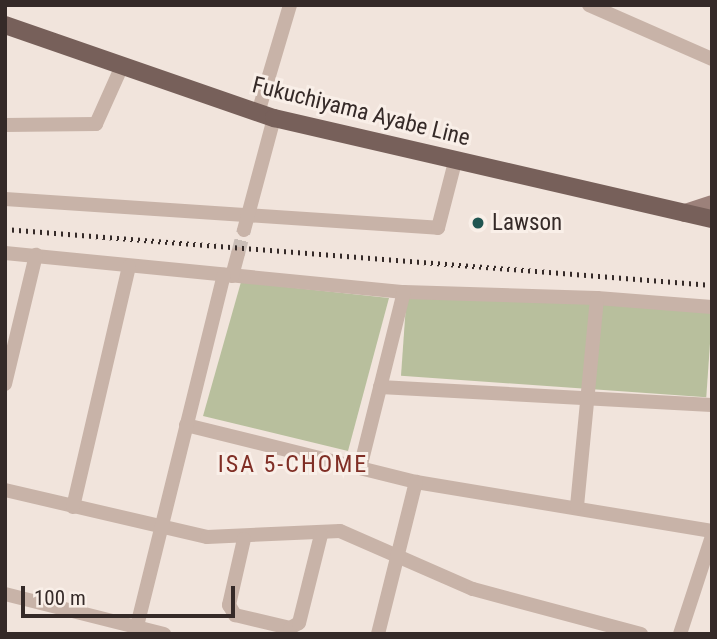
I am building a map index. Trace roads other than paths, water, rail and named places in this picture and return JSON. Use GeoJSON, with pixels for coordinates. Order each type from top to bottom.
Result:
{"type":"FeatureCollection","features":[{"type":"Feature","properties":{"kind":"main road","name":"Fukuchiyama Ayabe Line"},"geometry":{"type":"LineString","coordinates":[[5,25],[266,115],[455,162],[712,219]]}},
{"type":"Feature","properties":{"kind":"main road"},"geometry":{"type":"LineString","coordinates":[[685,213],[712,204]]}},
{"type":"Feature","properties":{"kind":"street"},"geometry":{"type":"LineString","coordinates":[[589,5],[712,59]]}},
{"type":"Feature","properties":{"kind":"street"},"geometry":{"type":"LineString","coordinates":[[246,223],[286,6]]}},
{"type":"Feature","properties":{"kind":"street"},"geometry":{"type":"LineString","coordinates":[[5,125],[96,124],[122,66]]}},
{"type":"Feature","properties":{"kind":"street"},"geometry":{"type":"LineString","coordinates":[[5,199],[246,223],[438,228],[455,162]]}},
{"type":"Feature","properties":{"kind":"street"},"geometry":{"type":"LineString","coordinates":[[5,253],[404,292],[597,298],[712,307]]}},
{"type":"Feature","properties":{"kind":"street"},"geometry":{"type":"LineString","coordinates":[[136,630],[186,425],[228,275],[238,254]]}},
{"type":"Feature","properties":{"kind":"street"},"geometry":{"type":"LineString","coordinates":[[5,384],[36,255]]}},
{"type":"Feature","properties":{"kind":"street"},"geometry":{"type":"LineString","coordinates":[[73,507],[129,266]]}},
{"type":"Feature","properties":{"kind":"street"},"geometry":{"type":"LineString","coordinates":[[359,468],[404,292]]}},
{"type":"Feature","properties":{"kind":"street"},"geometry":{"type":"LineString","coordinates":[[577,506],[597,298]]}},
{"type":"Feature","properties":{"kind":"street"},"geometry":{"type":"LineString","coordinates":[[380,387],[587,395],[712,405]]}},
{"type":"Feature","properties":{"kind":"street"},"geometry":{"type":"LineString","coordinates":[[186,425],[416,482],[577,506],[712,531]]}},
{"type":"Feature","properties":{"kind":"street"},"geometry":{"type":"LineString","coordinates":[[378,634],[416,482]]}},
{"type":"Feature","properties":{"kind":"street"},"geometry":{"type":"LineString","coordinates":[[5,490],[162,528],[244,539],[321,535],[340,531],[473,589],[641,634]]}},
{"type":"Feature","properties":{"kind":"street"},"geometry":{"type":"LineString","coordinates":[[244,539],[229,605],[235,615],[290,628],[299,623],[321,535]]}},
{"type":"Feature","properties":{"kind":"street"},"geometry":{"type":"LineString","coordinates":[[680,634],[712,536]]}},
{"type":"Feature","properties":{"kind":"street"},"geometry":{"type":"LineString","coordinates":[[5,594],[136,630],[164,634]]}},
{"type":"Feature","properties":{"kind":"tunnel"},"geometry":{"type":"LineString","coordinates":[[238,254],[244,230]]}},
{"type":"Feature","properties":{"kind":"railway"},"geometry":{"type":"LineString","coordinates":[[5,229],[712,285]]}},
{"type":"Feature","properties":{"kind":"place","name":"Lawson"},"geometry":{"type":"Point","coordinates":[478,223]}},
{"type":"Feature","properties":{"kind":"district","name":"ISA 5-CHOME"},"geometry":{"type":"Point","coordinates":[293,465]}}]}
